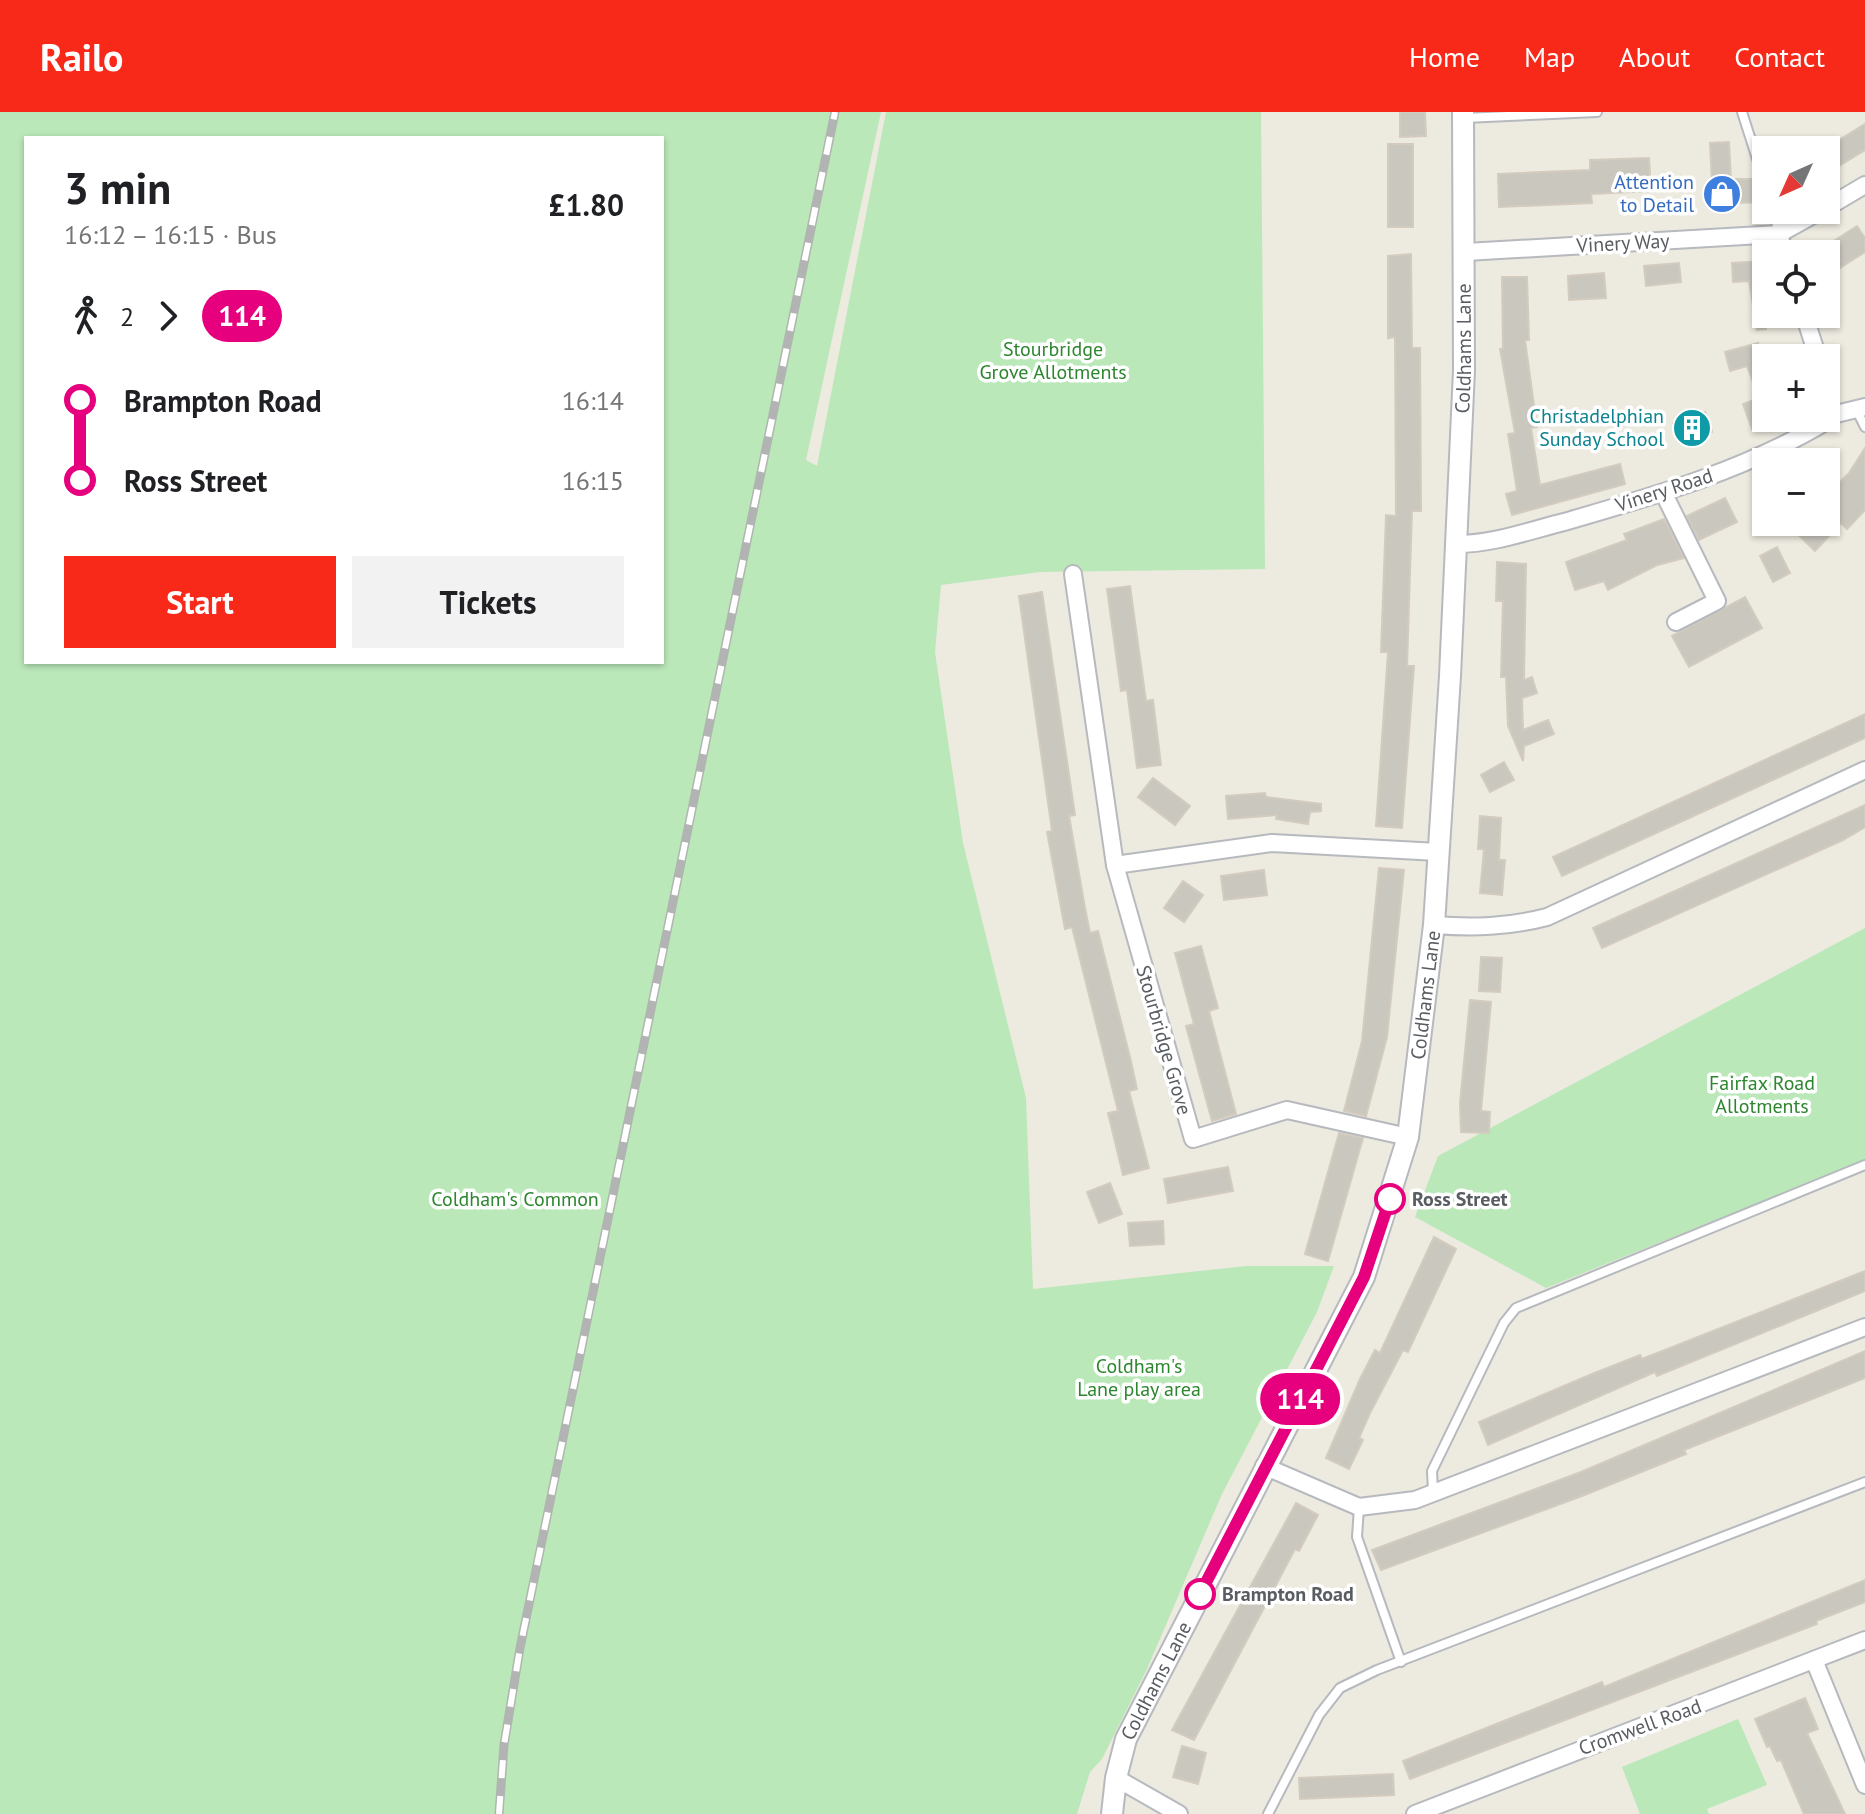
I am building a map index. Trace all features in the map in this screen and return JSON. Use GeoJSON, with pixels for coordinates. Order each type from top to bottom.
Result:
{"type":"FeatureCollection","features":[{"type":"Feature","properties":{"kind":"street","name":"Coldhams Lane"},"geometry":{"type":"LineString","coordinates":[[1112,1814],[1116,1778],[1126,1739],[1364,1277],[1408,1137],[1434,925],[1456,544],[1466,252],[1463,115]]}},
{"type":"Feature","properties":{"kind":"street"},"geometry":{"type":"LineString","coordinates":[[1840,200],[1865,185]]}},
{"type":"Feature","properties":{"kind":"street"},"geometry":{"type":"LineString","coordinates":[[1781,240],[1779,234],[1797,224]]}},
{"type":"Feature","properties":{"kind":"street","name":"Vinery Way"},"geometry":{"type":"LineString","coordinates":[[1466,252],[1779,234]]}},
{"type":"Feature","properties":{"kind":"street","name":"Vinery Road"},"geometry":{"type":"LineString","coordinates":[[1840,413],[1860,408]]}},
{"type":"Feature","properties":{"kind":"street","name":"Vinery Road"},"geometry":{"type":"LineString","coordinates":[[1456,544],[1497,540],[1664,494],[1737,465],[1806,432]]}},
{"type":"Feature","properties":{"kind":"street"},"geometry":{"type":"LineString","coordinates":[[1664,494],[1717,601],[1676,622]]}},
{"type":"Feature","properties":{"kind":"street","name":"Stourbridge Grove"},"geometry":{"type":"LineString","coordinates":[[1073,574],[1115,865],[1193,1139],[1287,1110],[1408,1137]]}},
{"type":"Feature","properties":{"kind":"street"},"geometry":{"type":"LineString","coordinates":[[1434,925],[1485,928],[1516,925],[1547,917],[1865,770]]}},
{"type":"Feature","properties":{"kind":"street"},"geometry":{"type":"LineString","coordinates":[[1115,865],[1272,843],[1438,852]]}},
{"type":"Feature","properties":{"kind":"street"},"geometry":{"type":"LineString","coordinates":[[1264,1466],[1359,1507],[1389,1506],[1433,1493],[1865,1327]]}},
{"type":"Feature","properties":{"kind":"street","name":"Cromwell Road"},"geometry":{"type":"LineString","coordinates":[[1415,1814],[1865,1640]]}},
{"type":"Feature","properties":{"kind":"street"},"geometry":{"type":"LineString","coordinates":[[1814,1660],[1865,1785]]}},
{"type":"Feature","properties":{"kind":"street"},"geometry":{"type":"LineString","coordinates":[[1116,1778],[1170,1812]]}},
{"type":"Feature","properties":{"kind":"street"},"geometry":{"type":"LineString","coordinates":[[1458,1797],[1465,1814]]}},
{"type":"Feature","properties":{"kind":"lane"},"geometry":{"type":"LineString","coordinates":[[1463,115],[1597,112]]}},
{"type":"Feature","properties":{"kind":"lane"},"geometry":{"type":"LineString","coordinates":[[1742,112],[1752,143]]}},
{"type":"Feature","properties":{"kind":"lane"},"geometry":{"type":"LineString","coordinates":[[1776,224],[1779,234]]}},
{"type":"Feature","properties":{"kind":"lane"},"geometry":{"type":"LineString","coordinates":[[1860,408],[1865,427]]}},
{"type":"Feature","properties":{"kind":"lane"},"geometry":{"type":"LineString","coordinates":[[1433,1493],[1432,1471],[1504,1323],[1516,1308],[1865,1165]]}},
{"type":"Feature","properties":{"kind":"lane"},"geometry":{"type":"LineString","coordinates":[[1268,1814],[1319,1715],[1340,1688],[1865,1482]]}},
{"type":"Feature","properties":{"kind":"lane"},"geometry":{"type":"LineString","coordinates":[[1359,1507],[1357,1537],[1401,1662]]}},
{"type":"Feature","properties":{"kind":"green space","name":"Coldham's Common"},"geometry":{"type":"Polygon","coordinates":[[[0,112],[881,112],[806,460],[817,466],[886,112],[1261,112],[1265,569],[1040,572],[941,585],[935,652],[963,843],[1026,1098],[1033,1289],[1246,1266],[1334,1266],[1317,1312],[1222,1494],[1147,1669],[1102,1759],[1090,1772],[1077,1814],[0,1814],[0,112]]]}},
{"type":"Feature","properties":{"kind":"green space","name":"Fairfax Road Allotments"},"geometry":{"type":"Polygon","coordinates":[[[1865,928],[1865,1160],[1546,1288],[1415,1217],[1438,1156],[1865,928]]]}},
{"type":"Feature","properties":{"kind":"green space"},"geometry":{"type":"Polygon","coordinates":[[[1738,1719],[1767,1785],[1707,1809],[1709,1814],[1640,1814],[1622,1767],[1738,1719]]]}},
{"type":"Feature","properties":{"kind":"building"},"geometry":{"type":"Polygon","coordinates":[[[1400,112],[1425,112],[1426,136],[1400,137],[1400,112]]]}},
{"type":"Feature","properties":{"kind":"building"},"geometry":{"type":"Polygon","coordinates":[[[1865,124],[1865,150],[1840,165],[1840,139],[1865,124]]]}},
{"type":"Feature","properties":{"kind":"building"},"geometry":{"type":"Polygon","coordinates":[[[1729,142],[1731,179],[1752,179],[1752,202],[1713,204],[1710,143],[1729,142]]]}},
{"type":"Feature","properties":{"kind":"building"},"geometry":{"type":"Polygon","coordinates":[[[1388,144],[1413,144],[1413,227],[1388,227],[1388,144]]]}},
{"type":"Feature","properties":{"kind":"building"},"geometry":{"type":"Polygon","coordinates":[[[1649,158],[1651,191],[1591,194],[1592,203],[1499,207],[1498,174],[1590,170],[1590,160],[1649,158]]]}},
{"type":"Feature","properties":{"kind":"building"},"geometry":{"type":"Polygon","coordinates":[[[1857,226],[1865,238],[1865,252],[1840,268],[1840,240],[1835,240],[1857,226]]]}},
{"type":"Feature","properties":{"kind":"building"},"geometry":{"type":"Polygon","coordinates":[[[1411,254],[1412,348],[1420,348],[1421,511],[1412,511],[1407,666],[1414,666],[1402,828],[1376,826],[1388,652],[1381,652],[1386,515],[1396,516],[1395,337],[1388,338],[1388,256],[1411,254]]]}},
{"type":"Feature","properties":{"kind":"building"},"geometry":{"type":"Polygon","coordinates":[[[1752,262],[1752,299],[1749,281],[1733,282],[1732,263],[1752,262]]]}},
{"type":"Feature","properties":{"kind":"building"},"geometry":{"type":"Polygon","coordinates":[[[1679,263],[1681,282],[1646,286],[1644,266],[1679,263]]]}},
{"type":"Feature","properties":{"kind":"building"},"geometry":{"type":"Polygon","coordinates":[[[1604,273],[1606,298],[1569,300],[1568,276],[1604,273]]]}},
{"type":"Feature","properties":{"kind":"building"},"geometry":{"type":"Polygon","coordinates":[[[1502,277],[1527,277],[1529,340],[1525,340],[1537,427],[1531,428],[1540,485],[1620,464],[1625,484],[1512,515],[1506,494],[1517,491],[1508,434],[1515,433],[1500,349],[1503,349],[1502,277]]]}},
{"type":"Feature","properties":{"kind":"building"},"geometry":{"type":"Polygon","coordinates":[[[1752,345],[1752,379],[1747,366],[1730,371],[1725,352],[1752,345]]]}},
{"type":"Feature","properties":{"kind":"building"},"geometry":{"type":"Polygon","coordinates":[[[1752,401],[1752,429],[1743,404],[1752,401]]]}},
{"type":"Feature","properties":{"kind":"building","name":"Christadelphian Sunday School"},"geometry":{"type":"Polygon","coordinates":[[[1705,412],[1712,432],[1680,443],[1673,423],[1705,412]]]}},
{"type":"Feature","properties":{"kind":"building"},"geometry":{"type":"Polygon","coordinates":[[[1865,448],[1865,510],[1847,529],[1840,524],[1840,482],[1865,448]]]}},
{"type":"Feature","properties":{"kind":"building"},"geometry":{"type":"Polygon","coordinates":[[[1725,498],[1737,522],[1699,540],[1687,516],[1725,498]]]}},
{"type":"Feature","properties":{"kind":"building"},"geometry":{"type":"Polygon","coordinates":[[[1664,519],[1684,558],[1657,565],[1608,590],[1604,581],[1575,590],[1566,562],[1627,540],[1624,534],[1664,519]]]}},
{"type":"Feature","properties":{"kind":"building"},"geometry":{"type":"Polygon","coordinates":[[[1799,536],[1829,536],[1815,551],[1799,536]]]}},
{"type":"Feature","properties":{"kind":"building"},"geometry":{"type":"Polygon","coordinates":[[[1777,547],[1790,573],[1773,582],[1760,556],[1777,547]]]}},
{"type":"Feature","properties":{"kind":"building"},"geometry":{"type":"Polygon","coordinates":[[[1497,562],[1526,564],[1524,680],[1532,677],[1537,693],[1522,698],[1523,730],[1548,720],[1554,734],[1524,746],[1523,761],[1508,726],[1506,677],[1501,677],[1503,601],[1496,601],[1497,562]]]}},
{"type":"Feature","properties":{"kind":"building"},"geometry":{"type":"Polygon","coordinates":[[[1130,586],[1146,701],[1153,700],[1161,765],[1137,768],[1127,690],[1121,691],[1107,589],[1130,586]]]}},
{"type":"Feature","properties":{"kind":"building"},"geometry":{"type":"Polygon","coordinates":[[[1042,592],[1075,815],[1069,816],[1085,908],[1090,933],[1098,931],[1130,1057],[1137,1089],[1129,1091],[1149,1168],[1123,1175],[1108,1113],[1118,1111],[1072,927],[1065,929],[1047,832],[1052,831],[1019,596],[1042,592]]]}},
{"type":"Feature","properties":{"kind":"building"},"geometry":{"type":"Polygon","coordinates":[[[1745,597],[1762,628],[1689,667],[1672,636],[1745,597]]]}},
{"type":"Feature","properties":{"kind":"building"},"geometry":{"type":"Polygon","coordinates":[[[1865,714],[1865,738],[1562,876],[1553,857],[1865,714]]]}},
{"type":"Feature","properties":{"kind":"building"},"geometry":{"type":"Polygon","coordinates":[[[1504,762],[1514,780],[1490,792],[1481,775],[1504,762]]]}},
{"type":"Feature","properties":{"kind":"building"},"geometry":{"type":"Polygon","coordinates":[[[1153,778],[1190,806],[1175,825],[1138,797],[1153,778]]]}},
{"type":"Feature","properties":{"kind":"building"},"geometry":{"type":"Polygon","coordinates":[[[1265,793],[1266,797],[1321,804],[1321,811],[1310,812],[1308,824],[1276,819],[1277,815],[1228,819],[1226,796],[1265,793]]]}},
{"type":"Feature","properties":{"kind":"building"},"geometry":{"type":"Polygon","coordinates":[[[1865,805],[1865,827],[1843,840],[1602,948],[1593,928],[1865,805]]]}},
{"type":"Feature","properties":{"kind":"building"},"geometry":{"type":"Polygon","coordinates":[[[1480,816],[1501,818],[1499,860],[1505,860],[1502,895],[1480,893],[1484,849],[1478,849],[1480,816]]]}},
{"type":"Feature","properties":{"kind":"building"},"geometry":{"type":"Polygon","coordinates":[[[1379,868],[1404,870],[1387,1037],[1366,1116],[1344,1111],[1362,1041],[1379,868]]]}},
{"type":"Feature","properties":{"kind":"building"},"geometry":{"type":"Polygon","coordinates":[[[1264,870],[1267,895],[1224,900],[1221,876],[1264,870]]]}},
{"type":"Feature","properties":{"kind":"building"},"geometry":{"type":"Polygon","coordinates":[[[1183,881],[1203,895],[1184,922],[1164,908],[1183,881]]]}},
{"type":"Feature","properties":{"kind":"building"},"geometry":{"type":"Polygon","coordinates":[[[1201,946],[1218,1008],[1209,1011],[1236,1114],[1212,1121],[1186,1026],[1194,1024],[1175,953],[1201,946]]]}},
{"type":"Feature","properties":{"kind":"building"},"geometry":{"type":"Polygon","coordinates":[[[1481,957],[1502,958],[1500,992],[1479,991],[1481,957]]]}},
{"type":"Feature","properties":{"kind":"building"},"geometry":{"type":"Polygon","coordinates":[[[1470,1000],[1491,1002],[1481,1111],[1490,1112],[1489,1133],[1461,1132],[1460,1103],[1470,1000]]]}},
{"type":"Feature","properties":{"kind":"building"},"geometry":{"type":"Polygon","coordinates":[[[1339,1133],[1363,1138],[1328,1261],[1305,1254],[1339,1133]]]}},
{"type":"Feature","properties":{"kind":"building"},"geometry":{"type":"Polygon","coordinates":[[[1228,1167],[1233,1191],[1168,1203],[1164,1179],[1228,1167]]]}},
{"type":"Feature","properties":{"kind":"building"},"geometry":{"type":"Polygon","coordinates":[[[1110,1183],[1122,1214],[1099,1223],[1087,1192],[1110,1183]]]}},
{"type":"Feature","properties":{"kind":"building"},"geometry":{"type":"Polygon","coordinates":[[[1163,1221],[1164,1244],[1130,1246],[1128,1223],[1163,1221]]]}},
{"type":"Feature","properties":{"kind":"building"},"geometry":{"type":"Polygon","coordinates":[[[1434,1237],[1456,1249],[1408,1352],[1403,1350],[1370,1413],[1359,1438],[1363,1440],[1349,1469],[1326,1458],[1360,1379],[1375,1350],[1380,1353],[1434,1237]]]}},
{"type":"Feature","properties":{"kind":"building"},"geometry":{"type":"Polygon","coordinates":[[[1865,1271],[1865,1291],[1657,1376],[1655,1372],[1488,1445],[1479,1422],[1640,1355],[1642,1359],[1865,1271]]]}},
{"type":"Feature","properties":{"kind":"building"},"geometry":{"type":"Polygon","coordinates":[[[1865,1351],[1865,1378],[1684,1450],[1686,1454],[1582,1496],[1381,1570],[1372,1550],[1581,1472],[1865,1351]]]}},
{"type":"Feature","properties":{"kind":"building"},"geometry":{"type":"Polygon","coordinates":[[[1296,1503],[1318,1515],[1299,1551],[1295,1549],[1194,1740],[1172,1730],[1296,1503]]]}},
{"type":"Feature","properties":{"kind":"building"},"geometry":{"type":"Polygon","coordinates":[[[1865,1580],[1865,1602],[1816,1621],[1817,1624],[1410,1779],[1403,1761],[1602,1682],[1604,1687],[1865,1580]]]}},
{"type":"Feature","properties":{"kind":"building"},"geometry":{"type":"Polygon","coordinates":[[[1805,1698],[1818,1729],[1807,1733],[1845,1814],[1804,1814],[1781,1760],[1777,1761],[1770,1746],[1767,1747],[1755,1719],[1805,1698]]]}},
{"type":"Feature","properties":{"kind":"building"},"geometry":{"type":"Polygon","coordinates":[[[1182,1746],[1206,1753],[1198,1784],[1173,1777],[1182,1746]]]}},
{"type":"Feature","properties":{"kind":"building"},"geometry":{"type":"Polygon","coordinates":[[[1393,1774],[1394,1795],[1300,1799],[1299,1778],[1393,1774]]]}},
{"type":"Feature","properties":{"kind":"railway"},"geometry":{"type":"LineString","coordinates":[[499,1814],[504,1745],[520,1648],[835,112]]}},
{"type":"Feature","properties":{"kind":"bus line","name":"114"},"geometry":{"type":"LineString","coordinates":[[1200,1594],[1364,1277],[1390,1199]]}},
{"type":"Feature","properties":{"kind":"place","name":"Attention to Detail"},"geometry":{"type":"Point","coordinates":[1722,194]}},
{"type":"Feature","properties":{"kind":"place","name":"Christadelphian Sunday School"},"geometry":{"type":"Point","coordinates":[1692,428]}},
{"type":"Feature","properties":{"kind":"place","name":"Ross Street"},"geometry":{"type":"Point","coordinates":[1390,1199]}},
{"type":"Feature","properties":{"kind":"place","name":"Brampton Road"},"geometry":{"type":"Point","coordinates":[1200,1594]}},
{"type":"Feature","properties":{"kind":"park label","name":"Stourbridge Grove Allotments"},"geometry":{"type":"Point","coordinates":[1053,360]}},
{"type":"Feature","properties":{"kind":"park label","name":"Coldham's Lane play area"},"geometry":{"type":"Point","coordinates":[1139,1378]}}]}
